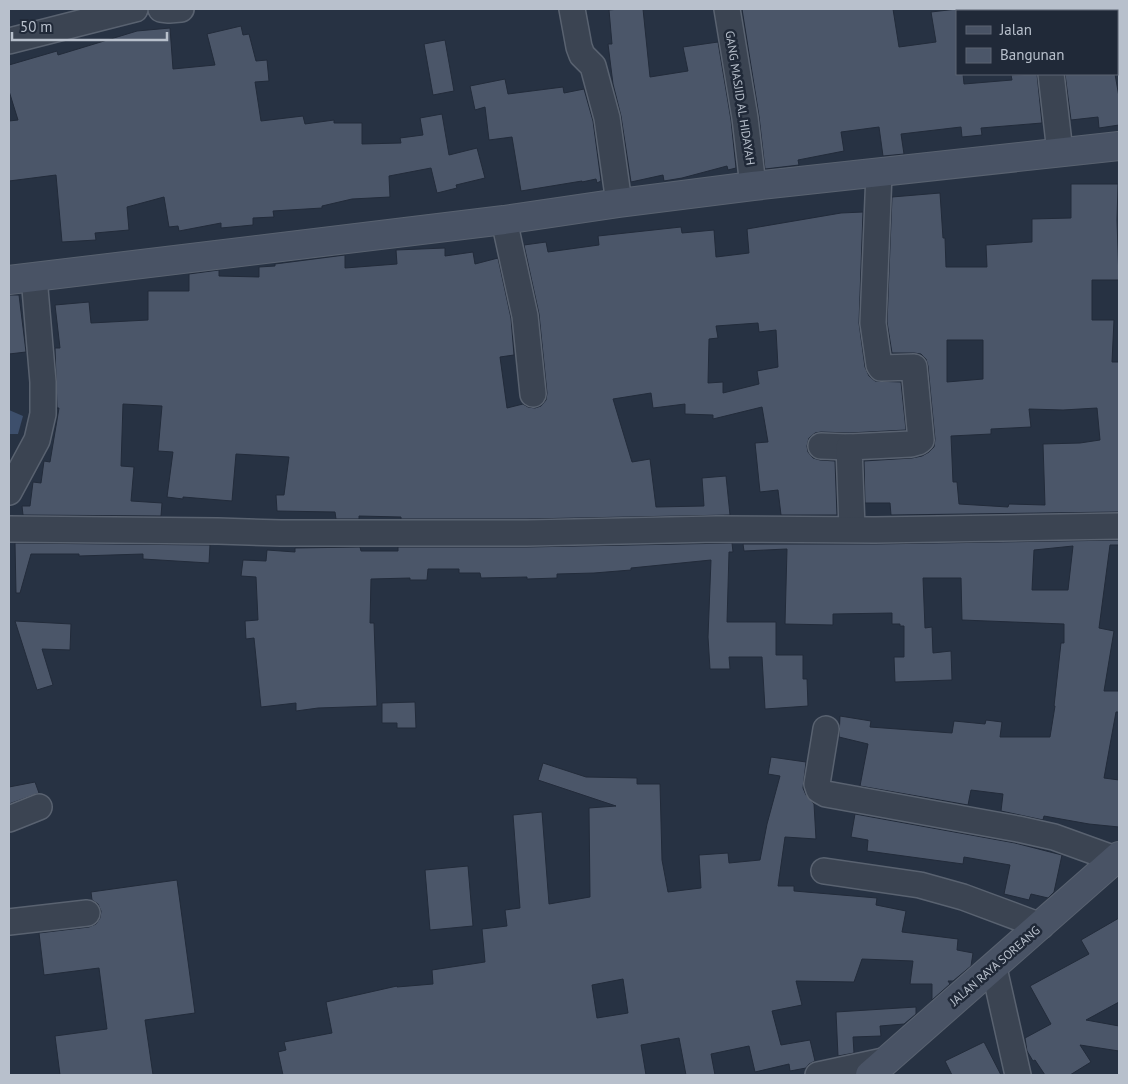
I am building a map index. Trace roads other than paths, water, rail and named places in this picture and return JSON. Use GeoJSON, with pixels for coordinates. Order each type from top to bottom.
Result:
{"type":"FeatureCollection","features":[{"type":"Feature","properties":{"kind":"street"},"geometry":{"type":"LineString","coordinates":[[9,41],[132,9]]}},
{"type":"Feature","properties":{"kind":"street"},"geometry":{"type":"LineString","coordinates":[[161,9],[181,9]]}},
{"type":"Feature","properties":{"kind":"street"},"geometry":{"type":"LineString","coordinates":[[572,9],[579,47],[582,56],[593,66],[608,118],[619,203]]}},
{"type":"Feature","properties":{"kind":"street","name":"GANG MASJID AL HIDAYAH"},"geometry":{"type":"LineString","coordinates":[[727,9],[745,118],[753,186]]}},
{"type":"Feature","properties":{"kind":"street"},"geometry":{"type":"LineString","coordinates":[[1051,75],[1060,152]]}},
{"type":"Feature","properties":{"kind":"street"},"geometry":{"type":"LineString","coordinates":[[9,492],[37,440],[43,414],[43,382],[21,278],[504,220],[753,186],[1119,146]]}},
{"type":"Feature","properties":{"kind":"street"},"geometry":{"type":"LineString","coordinates":[[821,446],[849,447],[911,444],[921,440],[914,367],[881,368],[879,366],[873,324],[879,173]]}},
{"type":"Feature","properties":{"kind":"street"},"geometry":{"type":"LineString","coordinates":[[504,220],[525,316],[533,394]]}},
{"type":"Feature","properties":{"kind":"street"},"geometry":{"type":"LineString","coordinates":[[849,447],[852,528]]}},
{"type":"Feature","properties":{"kind":"street"},"geometry":{"type":"LineString","coordinates":[[9,529],[281,533],[478,533],[717,528],[852,528],[875,530],[1119,526]]}},
{"type":"Feature","properties":{"kind":"street"},"geometry":{"type":"LineString","coordinates":[[826,729],[817,784],[819,790],[826,794],[1027,831],[1054,837],[1117,857]]}},
{"type":"Feature","properties":{"kind":"street"},"geometry":{"type":"LineString","coordinates":[[9,819],[39,807]]}},
{"type":"Feature","properties":{"kind":"street","name":"JALAN RAYA SOREANG"},"geometry":{"type":"LineString","coordinates":[[879,1068],[1117,857]]}},
{"type":"Feature","properties":{"kind":"street"},"geometry":{"type":"LineString","coordinates":[[824,871],[920,885],[963,897],[1041,926]]}},
{"type":"Feature","properties":{"kind":"street"},"geometry":{"type":"LineString","coordinates":[[9,922],[88,913]]}},
{"type":"Feature","properties":{"kind":"street"},"geometry":{"type":"LineString","coordinates":[[994,968],[1018,1075]]}},
{"type":"Feature","properties":{"kind":"street"},"geometry":{"type":"LineString","coordinates":[[818,1075],[879,1068]]}},
{"type":"Feature","properties":{"kind":"water"},"geometry":{"type":"Polygon","coordinates":[[[9,410],[23,416],[18,434],[9,434],[9,410]]]}}]}
